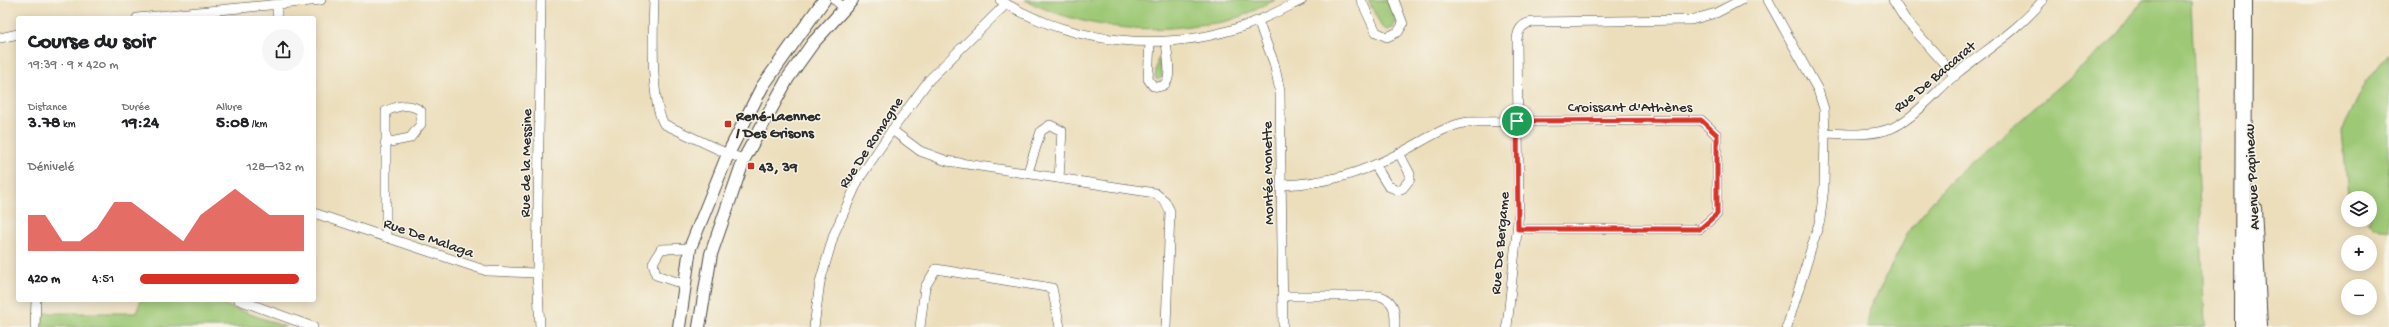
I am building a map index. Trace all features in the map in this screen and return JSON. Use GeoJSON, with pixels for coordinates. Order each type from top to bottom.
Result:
{"type":"FeatureCollection","features":[{"type":"Feature","properties":{"kind":"highway","name":"Avenue Papineau"},"geometry":{"type":"LineString","coordinates":[[2244,0],[2242,26],[2244,327]]}},
{"type":"Feature","properties":{"kind":"highway","name":"Avenue Papineau"},"geometry":{"type":"LineString","coordinates":[[2242,26],[2259,327]]}},
{"type":"Feature","properties":{"kind":"street"},"geometry":{"type":"LineString","coordinates":[[160,16],[321,0]]}},
{"type":"Feature","properties":{"kind":"street","name":"Rue de la Messine"},"geometry":{"type":"LineString","coordinates":[[540,327],[538,274],[541,0]]}},
{"type":"Feature","properties":{"kind":"street"},"geometry":{"type":"LineString","coordinates":[[654,0],[656,96],[659,117],[664,124],[728,154],[744,159]]}},
{"type":"Feature","properties":{"kind":"street"},"geometry":{"type":"LineString","coordinates":[[679,327],[690,248],[728,154],[762,87],[824,0]]}},
{"type":"Feature","properties":{"kind":"street"},"geometry":{"type":"LineString","coordinates":[[1003,2],[1043,21],[1086,35],[1150,42],[1166,42],[1206,36],[1258,21],[1302,0]]}},
{"type":"Feature","properties":{"kind":"street"},"geometry":{"type":"LineString","coordinates":[[1361,0],[1376,32],[1385,37],[1396,33],[1403,26],[1403,18],[1394,0]]}},
{"type":"Feature","properties":{"kind":"street","name":"Rue De Bergame"},"geometry":{"type":"LineString","coordinates":[[1507,327],[1518,229],[1517,39],[1518,33],[1523,25],[1533,22],[1691,20],[1716,13],[1741,0]]}},
{"type":"Feature","properties":{"kind":"street"},"geometry":{"type":"LineString","coordinates":[[1768,0],[1818,90],[1824,109],[1826,133],[1824,187],[1820,220],[1787,327]]}},
{"type":"Feature","properties":{"kind":"street"},"geometry":{"type":"LineString","coordinates":[[1893,0],[1905,19],[1955,76]]}},
{"type":"Feature","properties":{"kind":"street","name":"Rue De Baccarat"},"geometry":{"type":"LineString","coordinates":[[1826,133],[1853,134],[1880,131],[1893,127],[1918,109],[1955,76],[2032,14],[2043,0]]}},
{"type":"Feature","properties":{"kind":"street"},"geometry":{"type":"LineString","coordinates":[[699,327],[711,254],[744,159],[788,78],[844,2]]}},
{"type":"Feature","properties":{"kind":"street","name":"Rue De Romagne"},"geometry":{"type":"LineString","coordinates":[[814,327],[820,282],[834,234],[860,179],[892,130],[929,80],[1003,2]]}},
{"type":"Feature","properties":{"kind":"street"},"geometry":{"type":"LineString","coordinates":[[277,4],[277,16]]}},
{"type":"Feature","properties":{"kind":"street","name":"Montée Monette"},"geometry":{"type":"LineString","coordinates":[[1258,21],[1274,63],[1279,84],[1283,327]]}},
{"type":"Feature","properties":{"kind":"street"},"geometry":{"type":"LineString","coordinates":[[0,38],[16,34]]}},
{"type":"Feature","properties":{"kind":"street"},"geometry":{"type":"LineString","coordinates":[[1150,42],[1148,79],[1151,84],[1158,87],[1166,84],[1169,79],[1166,42]]}},
{"type":"Feature","properties":{"kind":"street"},"geometry":{"type":"LineString","coordinates":[[385,144],[410,138],[421,124],[420,110],[414,106],[400,105],[386,111],[385,144],[386,237]]}},
{"type":"Feature","properties":{"kind":"street","name":"Croissant d'Athènes"},"geometry":{"type":"LineString","coordinates":[[1281,185],[1332,181],[1375,165],[1458,124],[1517,121],[1701,120],[1717,135],[1717,214],[1700,229],[1518,229]]}},
{"type":"Feature","properties":{"kind":"street"},"geometry":{"type":"LineString","coordinates":[[1028,172],[1041,131],[1050,125],[1062,131],[1059,178]]}},
{"type":"Feature","properties":{"kind":"street"},"geometry":{"type":"LineString","coordinates":[[892,130],[920,151],[947,161],[1028,172],[1155,193],[1165,201],[1170,211],[1166,327]]}},
{"type":"Feature","properties":{"kind":"street"},"geometry":{"type":"LineString","coordinates":[[1375,165],[1388,186],[1398,190],[1403,188],[1410,179],[1410,174],[1399,153]]}},
{"type":"Feature","properties":{"kind":"street","name":"Rue De Malaga"},"geometry":{"type":"LineString","coordinates":[[316,214],[487,272],[538,274]]}},
{"type":"Feature","properties":{"kind":"street"},"geometry":{"type":"LineString","coordinates":[[686,285],[656,275],[653,263],[661,249],[690,248]]}},
{"type":"Feature","properties":{"kind":"street"},"geometry":{"type":"LineString","coordinates":[[920,327],[925,287],[936,269],[1052,288],[1060,327]]}},
{"type":"Feature","properties":{"kind":"street"},"geometry":{"type":"LineString","coordinates":[[1282,296],[1380,296],[1389,300],[1394,307],[1395,327]]}},
{"type":"Feature","properties":{"kind":"street"},"geometry":{"type":"LineString","coordinates":[[35,327],[36,302]]}},
{"type":"Feature","properties":{"kind":"street"},"geometry":{"type":"LineString","coordinates":[[247,302],[313,327]]}},
{"type":"Feature","properties":{"kind":"green space"},"geometry":{"type":"Polygon","coordinates":[[[1025,0],[1275,0],[1247,14],[1226,21],[1175,28],[1153,29],[1110,26],[1088,22],[1067,17],[1025,0]]]}},
{"type":"Feature","properties":{"kind":"green space"},"geometry":{"type":"Polygon","coordinates":[[[1368,0],[1387,0],[1396,20],[1393,28],[1387,30],[1381,26],[1368,0]]]}},
{"type":"Feature","properties":{"kind":"green space"},"geometry":{"type":"Polygon","coordinates":[[[2143,0],[2191,0],[2205,327],[1867,327],[1870,308],[1911,227],[1949,182],[2112,41],[2143,0]]]}},
{"type":"Feature","properties":{"kind":"green space"},"geometry":{"type":"Polygon","coordinates":[[[2389,53],[2389,231],[2373,227],[2377,227],[2377,191],[2348,191],[2342,131],[2366,82],[2389,53]]]}},
{"type":"Feature","properties":{"kind":"green space"},"geometry":{"type":"Polygon","coordinates":[[[1159,58],[1162,77],[1158,80],[1155,78],[1157,61],[1159,58]]]}},
{"type":"Feature","properties":{"kind":"green space"},"geometry":{"type":"Polygon","coordinates":[[[140,302],[217,302],[286,327],[42,327],[42,313],[136,313],[140,302]]]}},
{"type":"Feature","properties":{"kind":"place","name":"René-Laennec / Des Grisons"},"geometry":{"type":"Point","coordinates":[728,124]}},
{"type":"Feature","properties":{"kind":"place","name":"43, 39"},"geometry":{"type":"Point","coordinates":[751,166]}},
{"type":"Feature","properties":{"kind":"route"},"geometry":{"type":"LineString","coordinates":[[1701,120],[1717,135],[1717,214],[1700,229],[1518,229],[1517,121],[1701,120]]}}]}
